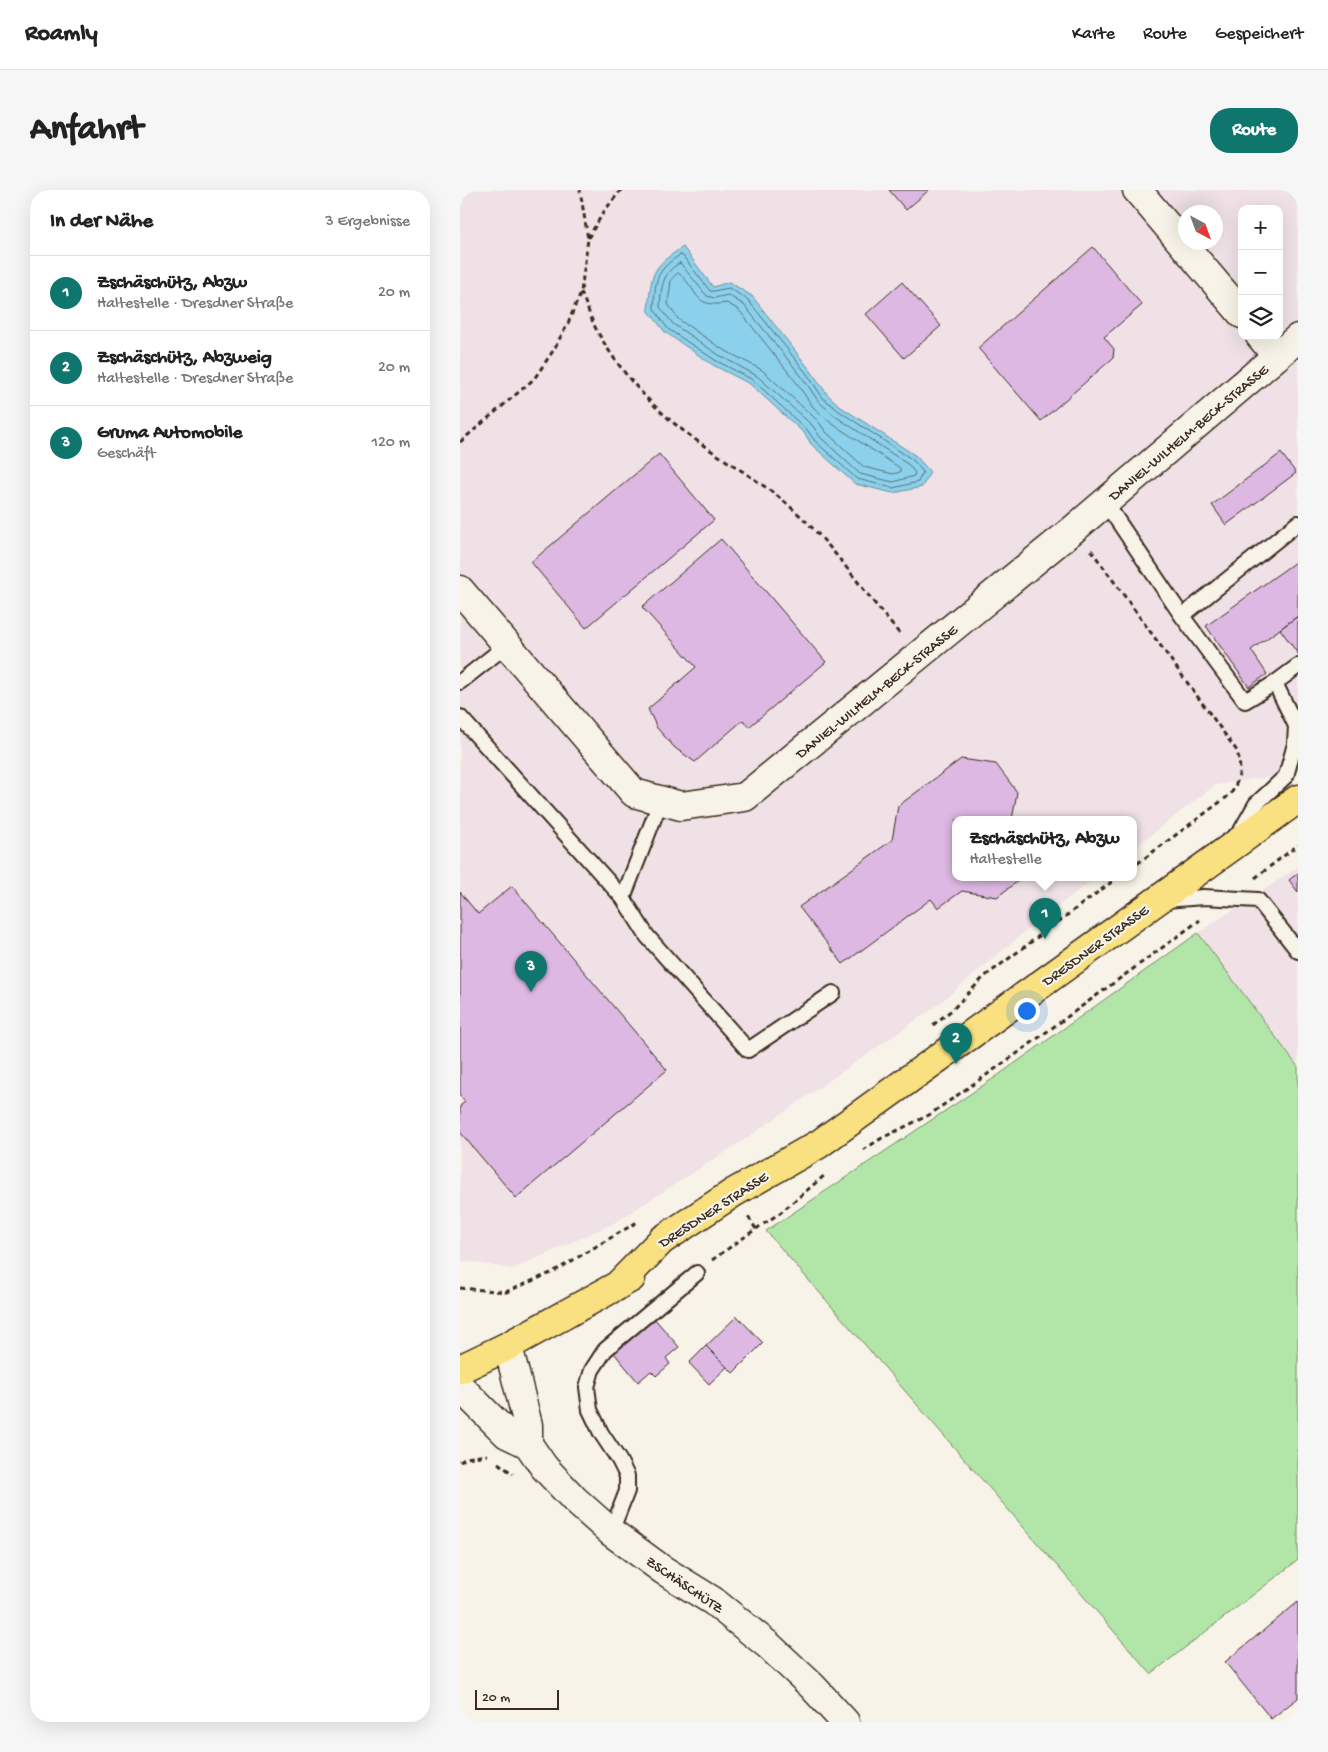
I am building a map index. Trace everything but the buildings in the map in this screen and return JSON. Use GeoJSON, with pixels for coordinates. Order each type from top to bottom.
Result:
{"type":"FeatureCollection","features":[{"type":"Feature","properties":{"kind":"main road","name":"DRESDNER STRASSE"},"geometry":{"type":"LineString","coordinates":[[616,1287],[662,1240],[733,1193],[819,1144],[1298,798]]}},
{"type":"Feature","properties":{"kind":"main road","name":"DRESDNER STRASSE"},"geometry":{"type":"LineString","coordinates":[[460,1369],[508,1346],[616,1287],[657,1262],[749,1218],[794,1167],[819,1144]]}},
{"type":"Feature","properties":{"kind":"street"},"geometry":{"type":"LineString","coordinates":[[1137,190],[1238,309]]}},
{"type":"Feature","properties":{"kind":"street","name":"DANIEL-WILHELM-BECK-STRASSE"},"geometry":{"type":"LineString","coordinates":[[460,590],[634,793],[681,806],[745,798],[1075,528],[1105,502],[1269,346],[1298,338]]}},
{"type":"Feature","properties":{"kind":"street"},"geometry":{"type":"LineString","coordinates":[[508,1346],[528,1425],[528,1444]]}},
{"type":"Feature","properties":{"kind":"street","name":"ZSCHÄSCHÜTZ"},"geometry":{"type":"LineString","coordinates":[[460,1387],[507,1434],[528,1444],[556,1480],[611,1532],[663,1570],[713,1601],[768,1645],[812,1686],[845,1722]]}},
{"type":"Feature","properties":{"kind":"lane"},"geometry":{"type":"LineString","coordinates":[[1105,502],[1182,616],[1245,701],[1275,683],[1298,666]]}},
{"type":"Feature","properties":{"kind":"lane"},"geometry":{"type":"LineString","coordinates":[[1182,616],[1298,523]]}},
{"type":"Feature","properties":{"kind":"lane"},"geometry":{"type":"LineString","coordinates":[[460,682],[507,645]]}},
{"type":"Feature","properties":{"kind":"lane"},"geometry":{"type":"LineString","coordinates":[[1233,846],[1256,804],[1286,776],[1295,744],[1296,726],[1275,683]]}},
{"type":"Feature","properties":{"kind":"lane"},"geometry":{"type":"LineString","coordinates":[[460,717],[623,898],[647,936],[748,1050],[833,993]]}},
{"type":"Feature","properties":{"kind":"lane"},"geometry":{"type":"LineString","coordinates":[[623,898],[661,800]]}},
{"type":"Feature","properties":{"kind":"lane"},"geometry":{"type":"LineString","coordinates":[[1157,900],[1204,897],[1258,900],[1298,951]]}},
{"type":"Feature","properties":{"kind":"lane"},"geometry":{"type":"LineString","coordinates":[[611,1532],[628,1492],[627,1476],[601,1433],[590,1410],[587,1387],[592,1370],[605,1350],[697,1273]]}},
{"type":"Feature","properties":{"kind":"path"},"geometry":{"type":"LineString","coordinates":[[460,442],[534,380],[568,323],[581,292],[588,239],[580,190]]}},
{"type":"Feature","properties":{"kind":"path"},"geometry":{"type":"LineString","coordinates":[[588,239],[605,210],[622,190]]}},
{"type":"Feature","properties":{"kind":"path"},"geometry":{"type":"LineString","coordinates":[[581,292],[594,325],[610,353],[628,377],[656,407],[689,435],[793,509],[818,533],[918,656]]}},
{"type":"Feature","properties":{"kind":"path"},"geometry":{"type":"LineString","coordinates":[[1075,528],[1237,751],[1240,765],[1239,777],[1231,794],[1137,864]]}},
{"type":"Feature","properties":{"kind":"path"},"geometry":{"type":"LineString","coordinates":[[860,1151],[929,1115],[1015,1055],[1298,845]]}},
{"type":"Feature","properties":{"kind":"path"},"geometry":{"type":"LineString","coordinates":[[932,1026],[953,1009],[984,977],[1113,881]]}},
{"type":"Feature","properties":{"kind":"path"},"geometry":{"type":"LineString","coordinates":[[697,1273],[726,1249],[749,1218],[780,1213],[800,1194],[831,1170]]}},
{"type":"Feature","properties":{"kind":"path"},"geometry":{"type":"LineString","coordinates":[[460,1288],[506,1292],[553,1272],[641,1220]]}},
{"type":"Feature","properties":{"kind":"shaded area"},"geometry":{"type":"Polygon","coordinates":[[[460,190],[1298,190],[1298,772],[1215,785],[1137,846],[1137,816],[952,816],[952,881],[1091,881],[1032,926],[936,1006],[744,1140],[614,1223],[513,1269],[460,1260],[460,190]]]}},
{"type":"Feature","properties":{"kind":"shaded area"},"geometry":{"type":"Polygon","coordinates":[[[1298,867],[1298,1067],[1198,933],[1298,867]]]}},
{"type":"Feature","properties":{"kind":"green space"},"geometry":{"type":"Polygon","coordinates":[[[1198,933],[1298,1067],[1298,1560],[1151,1674],[766,1231],[997,1076],[1198,933]]]}},
{"type":"Feature","properties":{"kind":"water"},"geometry":{"type":"Polygon","coordinates":[[[683,247],[713,287],[729,282],[752,296],[827,394],[841,407],[916,456],[930,472],[922,487],[893,493],[855,484],[811,444],[805,434],[750,384],[713,365],[665,332],[648,310],[652,279],[658,266],[683,247]]]}},
{"type":"Feature","properties":{"kind":"place","name":"Zschäschütz, Abzw"},"geometry":{"type":"Point","coordinates":[1045,939]}},
{"type":"Feature","properties":{"kind":"place","name":"Gruma Automobile"},"geometry":{"type":"Point","coordinates":[531,992]}},
{"type":"Feature","properties":{"kind":"place","name":"Zschäschütz, Abzweig"},"geometry":{"type":"Point","coordinates":[956,1064]}}]}
